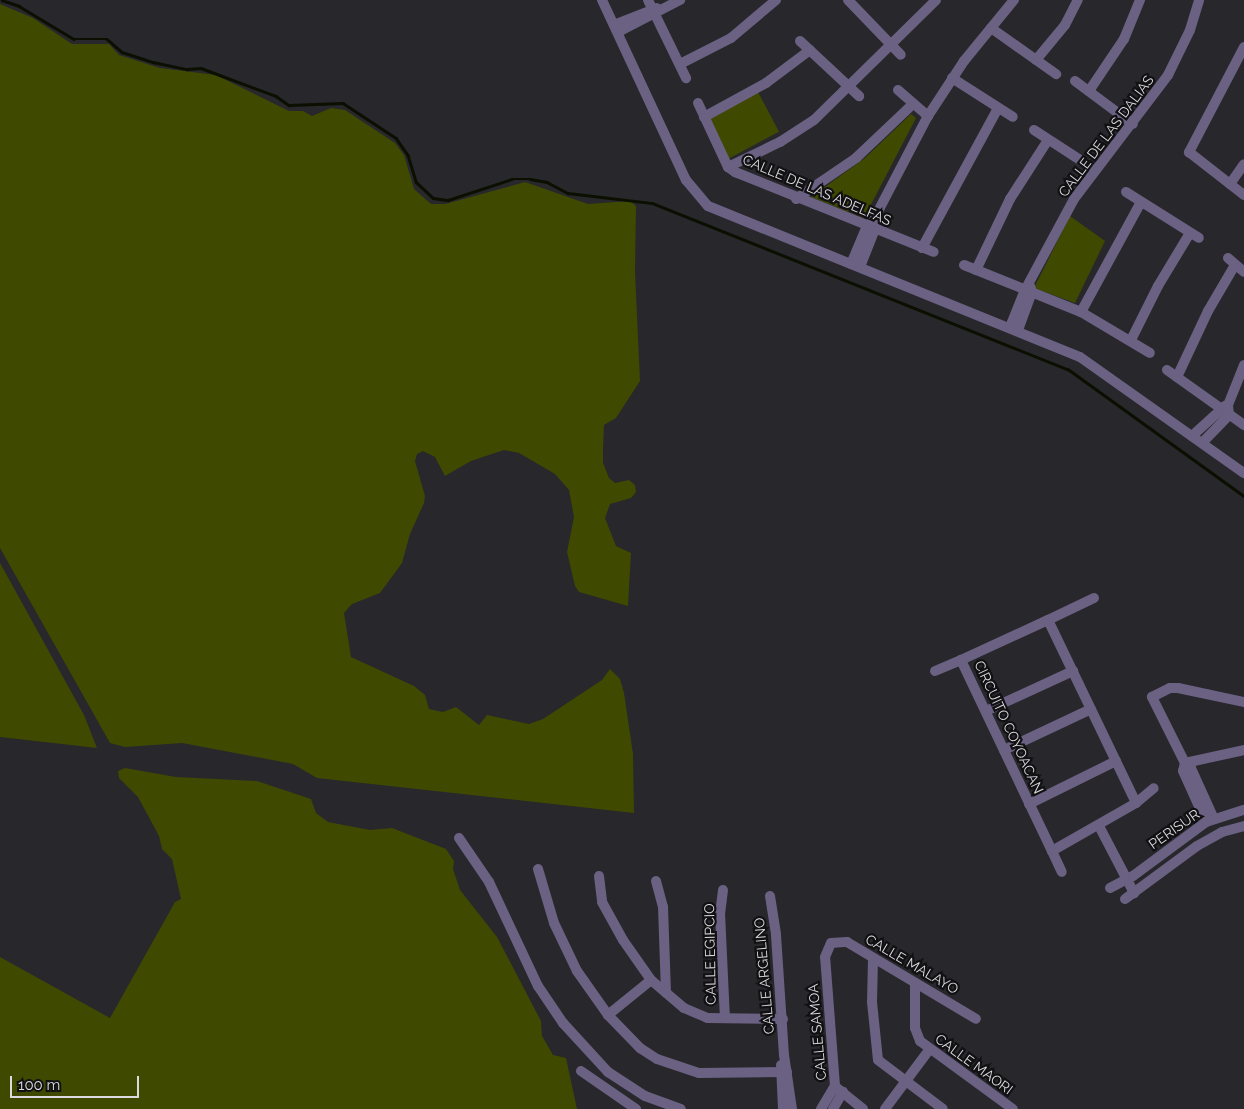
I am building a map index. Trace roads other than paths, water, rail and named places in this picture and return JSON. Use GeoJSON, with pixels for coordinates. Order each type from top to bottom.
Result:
{"type":"FeatureCollection","features":[{"type":"Feature","properties":{"kind":"street"},"geometry":{"type":"LineString","coordinates":[[602,0],[686,180],[708,206],[1014,328],[1080,357],[1244,473]]}},
{"type":"Feature","properties":{"kind":"street"},"geometry":{"type":"LineString","coordinates":[[616,29],[654,8],[680,0]]}},
{"type":"Feature","properties":{"kind":"street"},"geometry":{"type":"LineString","coordinates":[[680,64],[730,38],[776,0]]}},
{"type":"Feature","properties":{"kind":"street"},"geometry":{"type":"LineString","coordinates":[[728,167],[799,130],[850,88],[936,0]]}},
{"type":"Feature","properties":{"kind":"street"},"geometry":{"type":"LineString","coordinates":[[856,266],[872,226],[928,116],[952,78],[1014,0]]}},
{"type":"Feature","properties":{"kind":"street"},"geometry":{"type":"LineString","coordinates":[[1036,60],[1065,24],[1078,0]]}},
{"type":"Feature","properties":{"kind":"street"},"geometry":{"type":"LineString","coordinates":[[1089,91],[1124,40],[1140,0]]}},
{"type":"Feature","properties":{"kind":"street","name":"CALLE DE LAS DALIAS"},"geometry":{"type":"LineString","coordinates":[[1014,328],[1052,237],[1094,169],[1133,124],[1168,75],[1190,30],[1199,0]]}},
{"type":"Feature","properties":{"kind":"street"},"geometry":{"type":"LineString","coordinates":[[853,2],[901,55]]}},
{"type":"Feature","properties":{"kind":"street"},"geometry":{"type":"LineString","coordinates":[[654,8],[686,78]]}},
{"type":"Feature","properties":{"kind":"street"},"geometry":{"type":"LineString","coordinates":[[991,28],[1056,74]]}},
{"type":"Feature","properties":{"kind":"street"},"geometry":{"type":"LineString","coordinates":[[800,41],[859,96]]}},
{"type":"Feature","properties":{"kind":"street"},"geometry":{"type":"LineString","coordinates":[[1244,47],[1189,148],[1192,157],[1244,194]]}},
{"type":"Feature","properties":{"kind":"street"},"geometry":{"type":"LineString","coordinates":[[704,117],[766,83],[810,50]]}},
{"type":"Feature","properties":{"kind":"street"},"geometry":{"type":"LineString","coordinates":[[952,78],[1013,117]]}},
{"type":"Feature","properties":{"kind":"street"},"geometry":{"type":"LineString","coordinates":[[1075,81],[1133,124]]}},
{"type":"Feature","properties":{"kind":"street"},"geometry":{"type":"LineString","coordinates":[[898,90],[928,116]]}},
{"type":"Feature","properties":{"kind":"street","name":"CALLE DE LAS ADELFAS"},"geometry":{"type":"LineString","coordinates":[[698,103],[728,167],[742,176],[796,199],[872,226],[934,252]]}},
{"type":"Feature","properties":{"kind":"street"},"geometry":{"type":"LineString","coordinates":[[796,199],[856,158],[913,104]]}},
{"type":"Feature","properties":{"kind":"street"},"geometry":{"type":"LineString","coordinates":[[922,248],[998,108]]}},
{"type":"Feature","properties":{"kind":"street"},"geometry":{"type":"LineString","coordinates":[[1034,130],[1094,169]]}},
{"type":"Feature","properties":{"kind":"street"},"geometry":{"type":"LineString","coordinates":[[976,270],[1010,200],[1048,140]]}},
{"type":"Feature","properties":{"kind":"street"},"geometry":{"type":"LineString","coordinates":[[1230,184],[1244,164]]}},
{"type":"Feature","properties":{"kind":"street"},"geometry":{"type":"LineString","coordinates":[[1126,192],[1194,235],[1158,286],[1131,340]]}},
{"type":"Feature","properties":{"kind":"street"},"geometry":{"type":"LineString","coordinates":[[1081,312],[1142,202]]}},
{"type":"Feature","properties":{"kind":"street"},"geometry":{"type":"LineString","coordinates":[[1177,377],[1232,262],[1244,272]]}},
{"type":"Feature","properties":{"kind":"street"},"geometry":{"type":"LineString","coordinates":[[964,265],[1029,289],[1081,312],[1131,340],[1150,354]]}},
{"type":"Feature","properties":{"kind":"street"},"geometry":{"type":"LineString","coordinates":[[1202,443],[1226,409],[1244,365]]}},
{"type":"Feature","properties":{"kind":"street"},"geometry":{"type":"LineString","coordinates":[[1167,370],[1226,409],[1244,425]]}},
{"type":"Feature","properties":{"kind":"street"},"geometry":{"type":"LineString","coordinates":[[1192,436],[1226,409]]}},
{"type":"Feature","properties":{"kind":"street","name":"CIRCUITO COYOACAN"},"geometry":{"type":"LineString","coordinates":[[1062,872],[961,660],[1094,598]]}},
{"type":"Feature","properties":{"kind":"street"},"geometry":{"type":"LineString","coordinates":[[1048,620],[1136,803]]}},
{"type":"Feature","properties":{"kind":"street"},"geometry":{"type":"LineString","coordinates":[[935,671],[961,660]]}},
{"type":"Feature","properties":{"kind":"street"},"geometry":{"type":"LineString","coordinates":[[986,711],[1073,671]]}},
{"type":"Feature","properties":{"kind":"street"},"geometry":{"type":"LineString","coordinates":[[1210,820],[1191,768],[1184,763],[1152,697],[1154,693],[1178,688],[1244,702]]}},
{"type":"Feature","properties":{"kind":"street"},"geometry":{"type":"LineString","coordinates":[[1004,750],[1091,709]]}},
{"type":"Feature","properties":{"kind":"street"},"geometry":{"type":"LineString","coordinates":[[1184,763],[1244,750]]}},
{"type":"Feature","properties":{"kind":"street"},"geometry":{"type":"LineString","coordinates":[[1030,804],[1116,761]]}},
{"type":"Feature","properties":{"kind":"street"},"geometry":{"type":"LineString","coordinates":[[1052,851],[1099,826],[1136,803],[1154,788]]}},
{"type":"Feature","properties":{"kind":"street","name":"PERISUR"},"geometry":{"type":"LineString","coordinates":[[1110,888],[1126,880],[1210,820],[1244,810]]}},
{"type":"Feature","properties":{"kind":"street"},"geometry":{"type":"LineString","coordinates":[[1099,826],[1134,893]]}},
{"type":"Feature","properties":{"kind":"street","name":"PERISUR"},"geometry":{"type":"LineString","coordinates":[[1125,899],[1197,846],[1222,832],[1244,826]]}},
{"type":"Feature","properties":{"kind":"street"},"geometry":{"type":"LineString","coordinates":[[459,838],[489,882],[538,986],[562,1023],[608,1072],[646,1096],[680,1109]]}},
{"type":"Feature","properties":{"kind":"street"},"geometry":{"type":"LineString","coordinates":[[538,869],[564,945],[608,1015],[640,1048],[678,1068],[725,1075],[784,1072]]}},
{"type":"Feature","properties":{"kind":"street"},"geometry":{"type":"LineString","coordinates":[[599,876],[602,902],[612,924],[651,980],[666,993],[694,1014],[725,1018],[783,1019]]}},
{"type":"Feature","properties":{"kind":"street"},"geometry":{"type":"LineString","coordinates":[[656,881],[663,907],[666,993]]}},
{"type":"Feature","properties":{"kind":"street","name":"CALLE EGIPCIO"},"geometry":{"type":"LineString","coordinates":[[723,890],[720,913],[725,1018]]}},
{"type":"Feature","properties":{"kind":"street","name":"CALLE ARGELINO"},"geometry":{"type":"LineString","coordinates":[[770,896],[783,1019],[783,1109]]}},
{"type":"Feature","properties":{"kind":"street","name":"CALLE MALAYO"},"geometry":{"type":"LineString","coordinates":[[831,943],[848,942],[873,959],[976,1019]]}},
{"type":"Feature","properties":{"kind":"street","name":"CALLE SAMOA"},"geometry":{"type":"LineString","coordinates":[[831,943],[825,957],[839,1089],[863,1109]]}},
{"type":"Feature","properties":{"kind":"street"},"geometry":{"type":"LineString","coordinates":[[873,959],[875,1048],[883,1066],[943,1109]]}},
{"type":"Feature","properties":{"kind":"street"},"geometry":{"type":"LineString","coordinates":[[608,1015],[651,980]]}},
{"type":"Feature","properties":{"kind":"street","name":"CALLE MAORI"},"geometry":{"type":"LineString","coordinates":[[915,983],[915,1028],[929,1050],[1013,1109]]}},
{"type":"Feature","properties":{"kind":"street"},"geometry":{"type":"LineString","coordinates":[[886,1109],[929,1050]]}},
{"type":"Feature","properties":{"kind":"street"},"geometry":{"type":"LineString","coordinates":[[581,1072],[636,1109]]}},
{"type":"Feature","properties":{"kind":"street","name":"CALLE ARGELINO"},"geometry":{"type":"LineString","coordinates":[[784,1072],[792,1109]]}},
{"type":"Feature","properties":{"kind":"street"},"geometry":{"type":"LineString","coordinates":[[821,1109],[839,1089]]}},
{"type":"Feature","properties":{"kind":"street"},"geometry":{"type":"LineString","coordinates":[[833,1109],[839,1089]]}},
{"type":"Feature","properties":{"kind":"waterway"},"geometry":{"type":"LineString","coordinates":[[2,0],[19,6],[74,39],[107,39],[122,52],[153,62],[187,69],[201,68],[276,96],[289,105],[343,103],[396,138],[408,155],[416,182],[433,198],[448,200],[512,179],[530,179],[547,182],[568,193],[652,203],[1068,369],[1244,496]]}}]}
